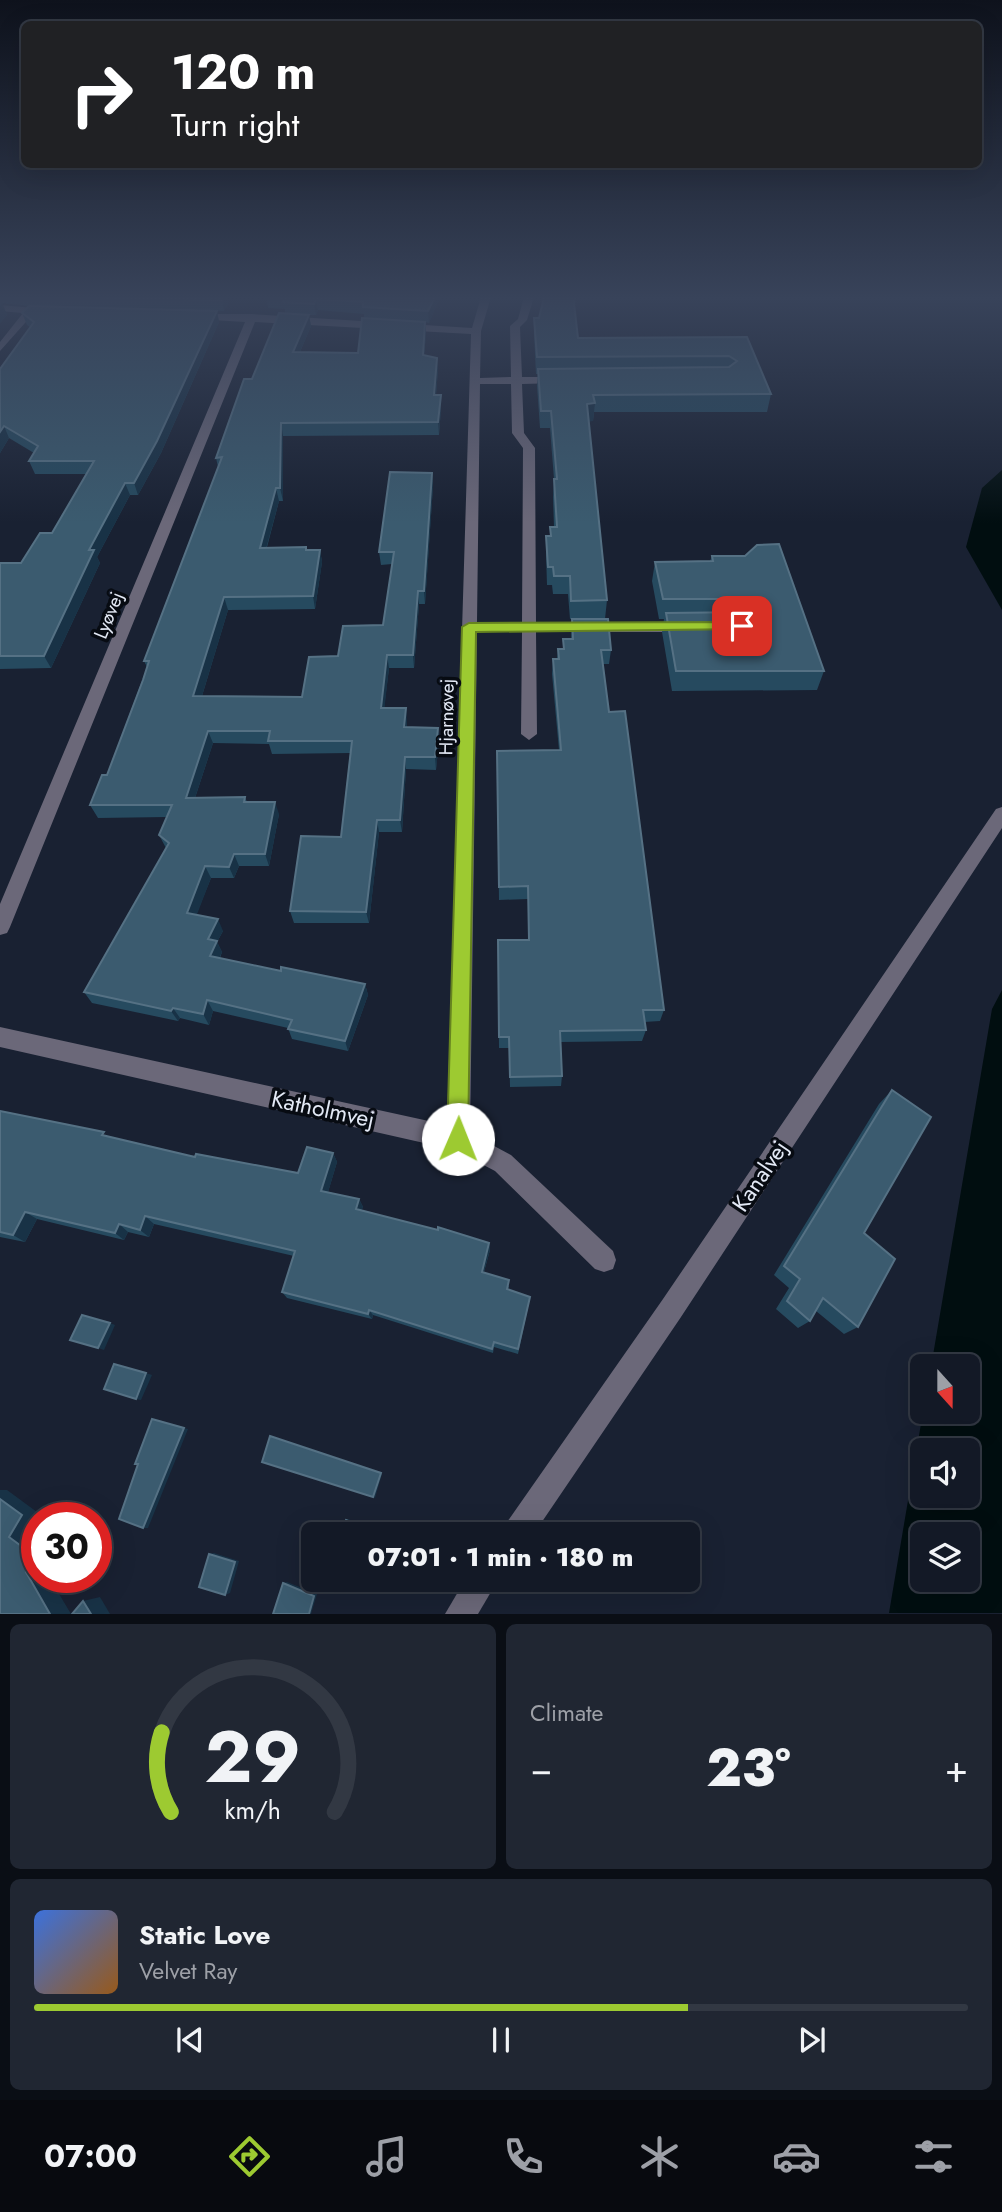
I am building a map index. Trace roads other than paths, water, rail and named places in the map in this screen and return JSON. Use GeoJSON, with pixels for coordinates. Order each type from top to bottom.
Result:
{"type":"FeatureCollection","features":[{"type":"Feature","properties":{"kind":"street","name":"Lyøvej"},"geometry":{"type":"LineString","coordinates":[[0,928],[229,372]]}},
{"type":"Feature","properties":{"kind":"street","name":"Hjarnøvej"},"geometry":{"type":"LineString","coordinates":[[458,1139],[475,372]]}},
{"type":"Feature","properties":{"kind":"street"},"geometry":{"type":"LineString","coordinates":[[516,372],[518,433],[529,448],[529,734]]}},
{"type":"Feature","properties":{"kind":"street"},"geometry":{"type":"LineString","coordinates":[[475,381],[572,380]]}},
{"type":"Feature","properties":{"kind":"street"},"geometry":{"type":"LineString","coordinates":[[469,627],[702,626]]}},
{"type":"Feature","properties":{"kind":"street","name":"Kanalvej"},"geometry":{"type":"LineString","coordinates":[[524,1522],[672,1308],[1002,814]]}},
{"type":"Feature","properties":{"kind":"street","name":"Katholmvej"},"geometry":{"type":"LineString","coordinates":[[0,1037],[458,1139],[503,1163],[604,1261]]}},
{"type":"Feature","properties":{"kind":"street"},"geometry":{"type":"LineString","coordinates":[[460,1614],[475,1592]]}}]}
